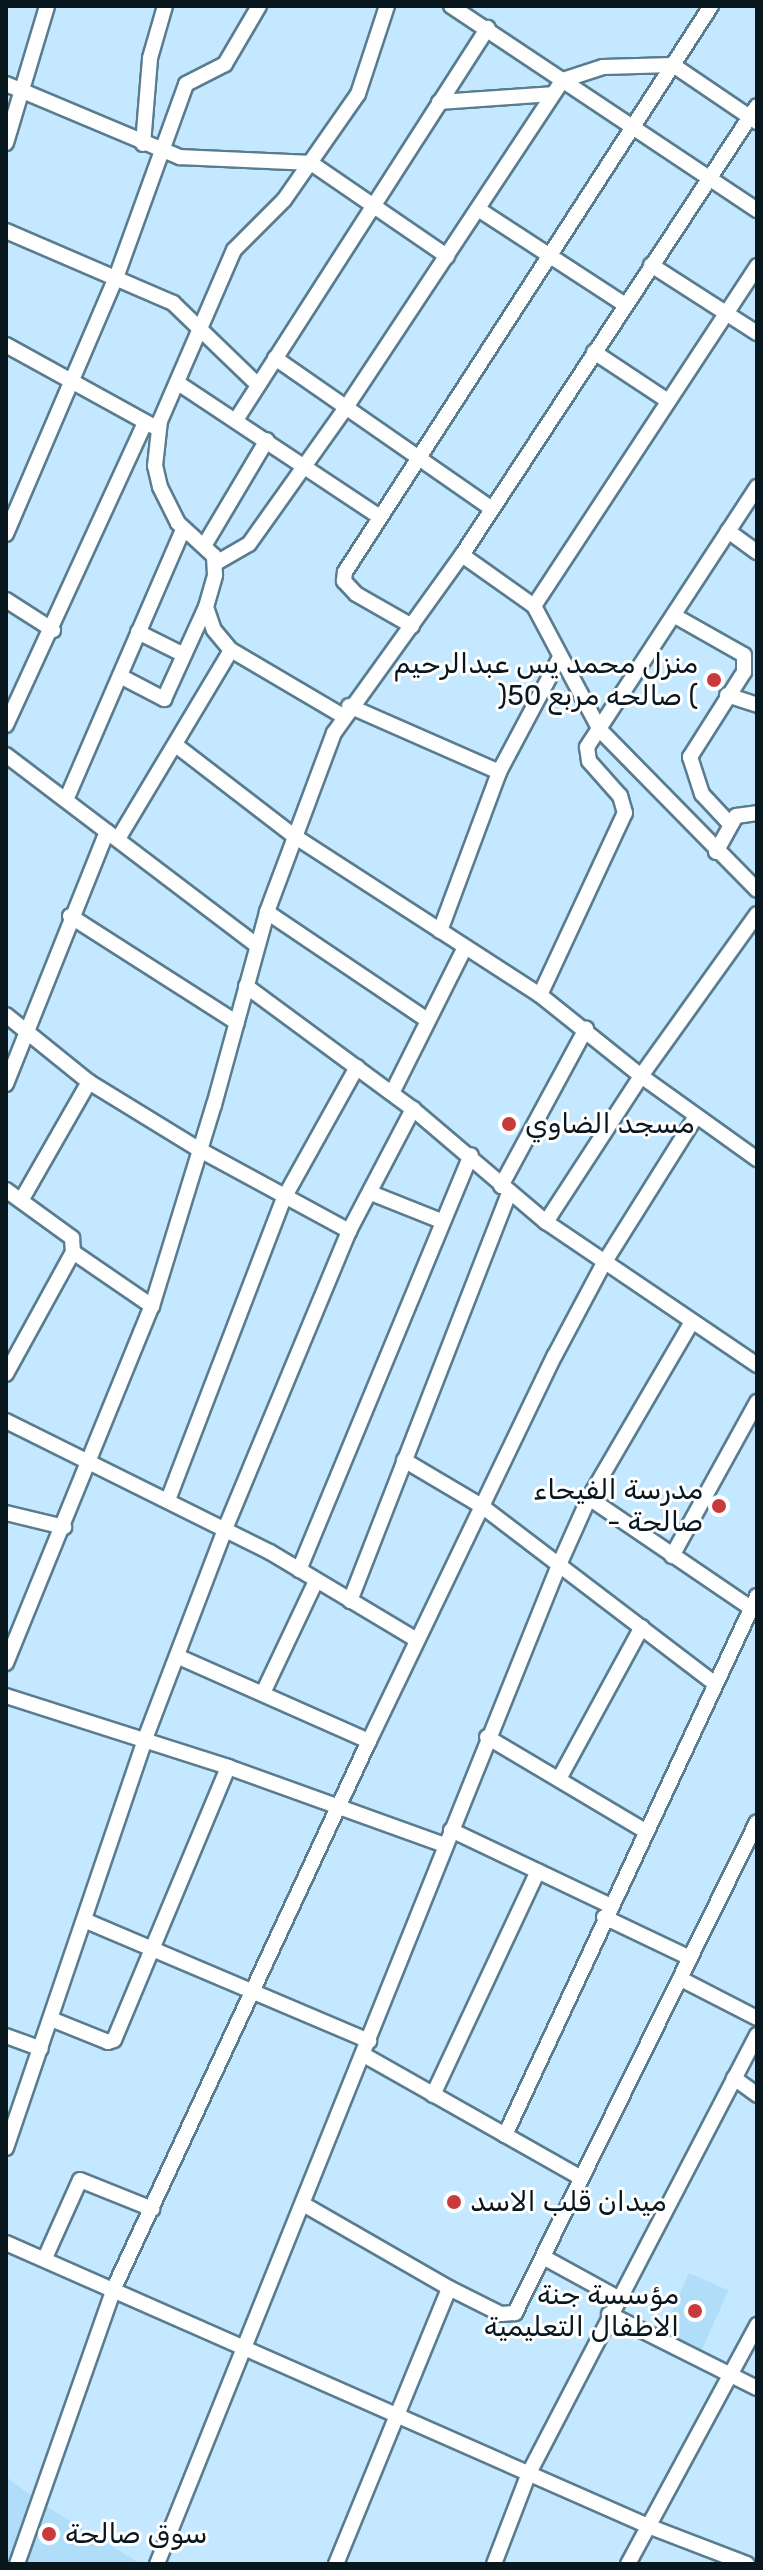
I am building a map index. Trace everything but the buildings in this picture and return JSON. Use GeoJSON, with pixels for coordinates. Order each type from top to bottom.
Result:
{"type":"FeatureCollection","features":[{"type":"Feature","properties":{"kind":"street"},"geometry":{"type":"LineString","coordinates":[[6,143],[47,6]]}},
{"type":"Feature","properties":{"kind":"street"},"geometry":{"type":"LineString","coordinates":[[143,144],[150,58],[165,6]]}},
{"type":"Feature","properties":{"kind":"street"},"geometry":{"type":"LineString","coordinates":[[6,534],[117,275],[186,84],[225,64],[259,6]]}},
{"type":"Feature","properties":{"kind":"street"},"geometry":{"type":"LineString","coordinates":[[6,725],[151,425],[178,383],[234,250],[284,200],[364,82],[387,6]]}},
{"type":"Feature","properties":{"kind":"street"},"geometry":{"type":"LineString","coordinates":[[451,6],[635,125],[757,210]]}},
{"type":"Feature","properties":{"kind":"street"},"geometry":{"type":"LineString","coordinates":[[412,626],[356,594],[344,581],[380,517],[711,6]]}},
{"type":"Feature","properties":{"kind":"street"},"geometry":{"type":"LineString","coordinates":[[236,420],[488,28]]}},
{"type":"Feature","properties":{"kind":"street"},"geometry":{"type":"LineString","coordinates":[[6,1663],[91,1462],[152,1306],[237,1023],[256,945],[294,836],[346,711],[462,555],[651,265],[754,115],[673,65],[603,67],[563,80],[305,465],[245,548],[216,563]]}},
{"type":"Feature","properties":{"kind":"street"},"geometry":{"type":"LineString","coordinates":[[6,84],[160,152],[199,159],[311,163],[447,256]]}},
{"type":"Feature","properties":{"kind":"street"},"geometry":{"type":"LineString","coordinates":[[439,102],[552,94]]}},
{"type":"Feature","properties":{"kind":"street"},"geometry":{"type":"LineString","coordinates":[[478,209],[625,305]]}},
{"type":"Feature","properties":{"kind":"street"},"geometry":{"type":"LineString","coordinates":[[6,231],[117,275],[173,303],[202,325],[258,385]]}},
{"type":"Feature","properties":{"kind":"street"},"geometry":{"type":"LineString","coordinates":[[651,265],[757,333]]}},
{"type":"Feature","properties":{"kind":"street"},"geometry":{"type":"LineString","coordinates":[[534,606],[757,266]]}},
{"type":"Feature","properties":{"kind":"street"},"geometry":{"type":"LineString","coordinates":[[6,345],[151,425]]}},
{"type":"Feature","properties":{"kind":"street"},"geometry":{"type":"LineString","coordinates":[[594,352],[668,401]]}},
{"type":"Feature","properties":{"kind":"street"},"geometry":{"type":"LineString","coordinates":[[275,358],[492,509]]}},
{"type":"Feature","properties":{"kind":"street"},"geometry":{"type":"LineString","coordinates":[[178,383],[380,517]]}},
{"type":"Feature","properties":{"kind":"street"},"geometry":{"type":"LineString","coordinates":[[120,676],[162,700],[206,607],[216,563],[204,546],[183,529],[157,477],[151,425]]}},
{"type":"Feature","properties":{"kind":"street"},"geometry":{"type":"LineString","coordinates":[[204,546],[267,440]]}},
{"type":"Feature","properties":{"kind":"street"},"geometry":{"type":"LineString","coordinates":[[540,995],[625,813],[620,796],[586,755],[757,487]]}},
{"type":"Feature","properties":{"kind":"street"},"geometry":{"type":"LineString","coordinates":[[66,800],[183,529]]}},
{"type":"Feature","properties":{"kind":"street"},"geometry":{"type":"LineString","coordinates":[[728,531],[757,552]]}},
{"type":"Feature","properties":{"kind":"street"},"geometry":{"type":"LineString","coordinates":[[462,555],[534,606],[559,659],[600,730],[716,852],[757,890]]}},
{"type":"Feature","properties":{"kind":"street"},"geometry":{"type":"LineString","coordinates":[[6,600],[53,630]]}},
{"type":"Feature","properties":{"kind":"street"},"geometry":{"type":"LineString","coordinates":[[206,607],[214,630],[231,650],[346,711],[499,772]]}},
{"type":"Feature","properties":{"kind":"street"},"geometry":{"type":"LineString","coordinates":[[675,616],[744,655],[744,672],[690,757],[702,794],[729,823]]}},
{"type":"Feature","properties":{"kind":"street"},"geometry":{"type":"LineString","coordinates":[[138,632],[184,655]]}},
{"type":"Feature","properties":{"kind":"street"},"geometry":{"type":"LineString","coordinates":[[6,1084],[70,916],[112,835],[177,746],[231,650]]}},
{"type":"Feature","properties":{"kind":"street"},"geometry":{"type":"LineString","coordinates":[[440,931],[499,772],[559,659]]}},
{"type":"Feature","properties":{"kind":"street"},"geometry":{"type":"LineString","coordinates":[[727,695],[757,705]]}},
{"type":"Feature","properties":{"kind":"street"},"geometry":{"type":"LineString","coordinates":[[177,746],[294,836],[540,995],[695,1118],[756,1157]]}},
{"type":"Feature","properties":{"kind":"street"},"geometry":{"type":"LineString","coordinates":[[6,755],[256,945]]}},
{"type":"Feature","properties":{"kind":"street"},"geometry":{"type":"LineString","coordinates":[[716,852],[729,823],[736,816],[757,813]]}},
{"type":"Feature","properties":{"kind":"street"},"geometry":{"type":"LineString","coordinates":[[267,912],[427,1020]]}},
{"type":"Feature","properties":{"kind":"street"},"geometry":{"type":"LineString","coordinates":[[546,1222],[641,1076],[757,914]]}},
{"type":"Feature","properties":{"kind":"street"},"geometry":{"type":"LineString","coordinates":[[70,916],[237,1023]]}},
{"type":"Feature","properties":{"kind":"street"},"geometry":{"type":"LineString","coordinates":[[392,1093],[465,947]]}},
{"type":"Feature","properties":{"kind":"street"},"geometry":{"type":"LineString","coordinates":[[246,986],[413,1109],[471,1155],[505,1190],[546,1222],[757,1365]]}},
{"type":"Feature","properties":{"kind":"street"},"geometry":{"type":"LineString","coordinates":[[6,1015],[23,1033],[89,1082],[200,1150],[349,1231]]}},
{"type":"Feature","properties":{"kind":"street"},"geometry":{"type":"LineString","coordinates":[[350,1601],[505,1190],[586,1029]]}},
{"type":"Feature","properties":{"kind":"street"},"geometry":{"type":"LineString","coordinates":[[168,1500],[284,1198],[357,1067]]}},
{"type":"Feature","properties":{"kind":"street"},"geometry":{"type":"LineString","coordinates":[[22,1199],[89,1082]]}},
{"type":"Feature","properties":{"kind":"street"},"geometry":{"type":"LineString","coordinates":[[6,2148],[145,1739],[179,1657],[225,1529],[349,1231],[413,1109]]}},
{"type":"Feature","properties":{"kind":"street"},"geometry":{"type":"LineString","coordinates":[[17,2564],[114,2288],[369,1741],[604,1263],[695,1118]]}},
{"type":"Feature","properties":{"kind":"street"},"geometry":{"type":"LineString","coordinates":[[299,1570],[441,1221],[471,1155]]}},
{"type":"Feature","properties":{"kind":"street"},"geometry":{"type":"LineString","coordinates":[[6,1190],[72,1238],[73,1252],[6,1374]]}},
{"type":"Feature","properties":{"kind":"street"},"geometry":{"type":"LineString","coordinates":[[371,1193],[441,1221]]}},
{"type":"Feature","properties":{"kind":"street"},"geometry":{"type":"LineString","coordinates":[[73,1252],[152,1306]]}},
{"type":"Feature","properties":{"kind":"street"},"geometry":{"type":"LineString","coordinates":[[157,2564],[366,2048],[487,1737],[559,1565],[589,1498],[692,1322]]}},
{"type":"Feature","properties":{"kind":"street"},"geometry":{"type":"LineString","coordinates":[[672,1556],[757,1402]]}},
{"type":"Feature","properties":{"kind":"street"},"geometry":{"type":"LineString","coordinates":[[6,1421],[225,1529],[417,1640]]}},
{"type":"Feature","properties":{"kind":"street"},"geometry":{"type":"LineString","coordinates":[[404,1460],[483,1507],[714,1683]]}},
{"type":"Feature","properties":{"kind":"street"},"geometry":{"type":"LineString","coordinates":[[505,2135],[606,1911],[754,1602],[672,1556],[589,1498]]}},
{"type":"Feature","properties":{"kind":"street"},"geometry":{"type":"LineString","coordinates":[[6,1513],[64,1527]]}},
{"type":"Feature","properties":{"kind":"street"},"geometry":{"type":"LineString","coordinates":[[263,1693],[316,1581]]}},
{"type":"Feature","properties":{"kind":"street"},"geometry":{"type":"LineString","coordinates":[[559,1779],[642,1627]]}},
{"type":"Feature","properties":{"kind":"street"},"geometry":{"type":"LineString","coordinates":[[179,1657],[369,1741]]}},
{"type":"Feature","properties":{"kind":"street"},"geometry":{"type":"LineString","coordinates":[[6,1696],[228,1767],[445,1845]]}},
{"type":"Feature","properties":{"kind":"street"},"geometry":{"type":"LineString","coordinates":[[487,1737],[645,1831]]}},
{"type":"Feature","properties":{"kind":"street"},"geometry":{"type":"LineString","coordinates":[[51,2019],[111,2042],[228,1767]]}},
{"type":"Feature","properties":{"kind":"street"},"geometry":{"type":"LineString","coordinates":[[303,2204],[449,2288],[501,2314],[515,2313],[545,2258],[581,2178],[757,1822]]}},
{"type":"Feature","properties":{"kind":"street"},"geometry":{"type":"LineString","coordinates":[[451,1830],[538,1871],[690,1958]]}},
{"type":"Feature","properties":{"kind":"street"},"geometry":{"type":"LineString","coordinates":[[433,2095],[538,1871]]}},
{"type":"Feature","properties":{"kind":"street"},"geometry":{"type":"LineString","coordinates":[[84,1920],[252,1993],[366,2048],[433,2095],[581,2178]]}},
{"type":"Feature","properties":{"kind":"street"},"geometry":{"type":"LineString","coordinates":[[681,1979],[757,2018]]}},
{"type":"Feature","properties":{"kind":"street"},"geometry":{"type":"LineString","coordinates":[[494,2564],[529,2473],[609,2314],[757,2035]]}},
{"type":"Feature","properties":{"kind":"street"},"geometry":{"type":"LineString","coordinates":[[6,2036],[41,2049]]}},
{"type":"Feature","properties":{"kind":"street"},"geometry":{"type":"LineString","coordinates":[[734,2078],[757,2095]]}},
{"type":"Feature","properties":{"kind":"street"},"geometry":{"type":"LineString","coordinates":[[45,2258],[80,2180],[152,2209]]}},
{"type":"Feature","properties":{"kind":"street"},"geometry":{"type":"LineString","coordinates":[[6,2243],[648,2526],[747,2564]]}},
{"type":"Feature","properties":{"kind":"street"},"geometry":{"type":"LineString","coordinates":[[545,2258],[618,2298]]}},
{"type":"Feature","properties":{"kind":"street"},"geometry":{"type":"LineString","coordinates":[[337,2564],[449,2288]]}},
{"type":"Feature","properties":{"kind":"street"},"geometry":{"type":"LineString","coordinates":[[609,2314],[757,2388]]}},
{"type":"Feature","properties":{"kind":"street"},"geometry":{"type":"LineString","coordinates":[[628,2564],[757,2325]]}},
{"type":"Feature","properties":{"kind":"shaded area","name":"مؤسسة جنة الاطفال التعليمية"},"geometry":{"type":"Polygon","coordinates":[[[689,2273],[728,2290],[702,2349],[663,2331],[689,2273]]]}},
{"type":"Feature","properties":{"kind":"shaded area","name":"سوق صالحة"},"geometry":{"type":"Polygon","coordinates":[[[6,2477],[44,2505],[141,2564],[6,2564],[6,2477]]]}},
{"type":"Feature","properties":{"kind":"place","name":"منزل محمد يس عبدالرحيم )صالحه مربع 50 ("},"geometry":{"type":"Point","coordinates":[714,680]}},
{"type":"Feature","properties":{"kind":"place","name":"مسجد الضاوي"},"geometry":{"type":"Point","coordinates":[509,1124]}},
{"type":"Feature","properties":{"kind":"place","name":"مدرسة الفيحاء - صالحة"},"geometry":{"type":"Point","coordinates":[719,1506]}},
{"type":"Feature","properties":{"kind":"place","name":"ميدان قلب الاسد"},"geometry":{"type":"Point","coordinates":[454,2202]}},
{"type":"Feature","properties":{"kind":"place","name":"مؤسسة جنة الاطفال التعليمية"},"geometry":{"type":"Point","coordinates":[695,2311]}},
{"type":"Feature","properties":{"kind":"place","name":"سوق صالحة"},"geometry":{"type":"Point","coordinates":[49,2534]}}]}
